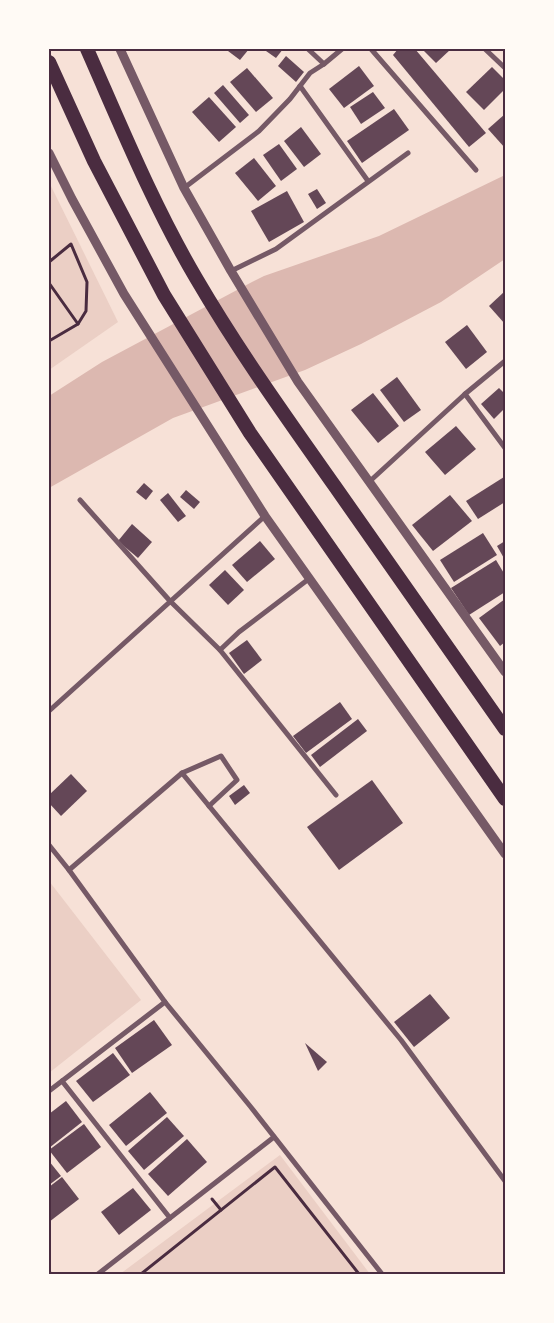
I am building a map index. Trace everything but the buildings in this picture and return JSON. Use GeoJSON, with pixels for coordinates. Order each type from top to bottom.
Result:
{"type":"FeatureCollection","features":[{"type":"Feature","properties":{"kind":"highway"},"geometry":{"type":"LineString","coordinates":[[87,49],[166,223],[195,277],[232,337],[272,396],[505,729]]}},
{"type":"Feature","properties":{"kind":"highway"},"geometry":{"type":"LineString","coordinates":[[49,62],[94,161],[164,295],[230,402],[278,474],[505,798]]}},
{"type":"Feature","properties":{"kind":"street"},"geometry":{"type":"LineString","coordinates":[[120,49],[184,188],[231,271],[298,382],[505,670]]}},
{"type":"Feature","properties":{"kind":"street"},"geometry":{"type":"LineString","coordinates":[[308,49],[324,64]]}},
{"type":"Feature","properties":{"kind":"street"},"geometry":{"type":"LineString","coordinates":[[184,188],[259,131],[290,99],[310,73],[342,49]]}},
{"type":"Feature","properties":{"kind":"street"},"geometry":{"type":"LineString","coordinates":[[371,49],[476,170]]}},
{"type":"Feature","properties":{"kind":"street"},"geometry":{"type":"LineString","coordinates":[[486,49],[505,68]]}},
{"type":"Feature","properties":{"kind":"street"},"geometry":{"type":"LineString","coordinates":[[300,86],[368,181]]}},
{"type":"Feature","properties":{"kind":"street"},"geometry":{"type":"LineString","coordinates":[[49,153],[124,294],[265,516],[505,854]]}},
{"type":"Feature","properties":{"kind":"street"},"geometry":{"type":"LineString","coordinates":[[231,271],[276,249],[408,153]]}},
{"type":"Feature","properties":{"kind":"street"},"geometry":{"type":"LineString","coordinates":[[369,482],[465,394],[505,361]]}},
{"type":"Feature","properties":{"kind":"street"},"geometry":{"type":"LineString","coordinates":[[465,394],[505,448]]}},
{"type":"Feature","properties":{"kind":"street"},"geometry":{"type":"LineString","coordinates":[[80,500],[170,601],[220,650],[336,795]]}},
{"type":"Feature","properties":{"kind":"street"},"geometry":{"type":"LineString","coordinates":[[49,710],[265,516]]}},
{"type":"Feature","properties":{"kind":"street"},"geometry":{"type":"LineString","coordinates":[[220,650],[239,632],[310,578]]}},
{"type":"Feature","properties":{"kind":"street"},"geometry":{"type":"LineString","coordinates":[[69,870],[182,773],[221,756],[237,780],[209,806]]}},
{"type":"Feature","properties":{"kind":"street"},"geometry":{"type":"LineString","coordinates":[[182,773],[401,1040],[505,1181]]}},
{"type":"Feature","properties":{"kind":"street"},"geometry":{"type":"LineString","coordinates":[[49,845],[165,1002],[382,1274]]}},
{"type":"Feature","properties":{"kind":"street"},"geometry":{"type":"LineString","coordinates":[[49,1092],[165,1002]]}},
{"type":"Feature","properties":{"kind":"street"},"geometry":{"type":"LineString","coordinates":[[62,1081],[170,1218]]}},
{"type":"Feature","properties":{"kind":"street"},"geometry":{"type":"LineString","coordinates":[[98,1274],[274,1137]]}},
{"type":"Feature","properties":{"kind":"path"},"geometry":{"type":"LineString","coordinates":[[49,262],[71,244],[87,282],[86,311],[78,324],[49,340]]}},
{"type":"Feature","properties":{"kind":"path"},"geometry":{"type":"LineString","coordinates":[[49,283],[78,324]]}},
{"type":"Feature","properties":{"kind":"path"},"geometry":{"type":"LineString","coordinates":[[141,1274],[275,1167],[360,1274]]}},
{"type":"Feature","properties":{"kind":"shaded area"},"geometry":{"type":"Polygon","coordinates":[[[505,175],[505,259],[441,302],[361,344],[305,370],[173,418],[49,488],[49,396],[102,362],[264,276],[379,236],[505,175]]]}},
{"type":"Feature","properties":{"kind":"shaded area"},"geometry":{"type":"Polygon","coordinates":[[[49,182],[118,322],[49,370],[49,182]]]}},
{"type":"Feature","properties":{"kind":"shaded area"},"geometry":{"type":"Polygon","coordinates":[[[49,881],[141,1000],[49,1073],[49,881]]]}},
{"type":"Feature","properties":{"kind":"shaded area"},"geometry":{"type":"Polygon","coordinates":[[[280,1155],[370,1274],[120,1274],[280,1155]]]}}]}
